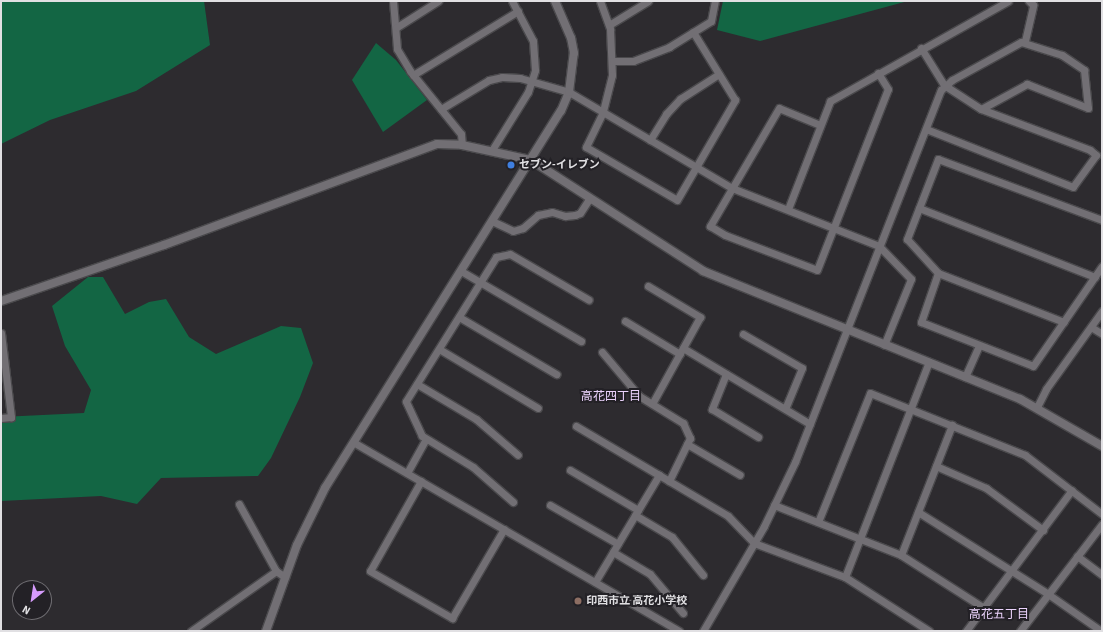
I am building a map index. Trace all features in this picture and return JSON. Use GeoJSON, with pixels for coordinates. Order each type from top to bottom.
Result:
{"type":"FeatureCollection","features":[{"type":"Feature","properties":{"kind":"street"},"geometry":{"type":"LineString","coordinates":[[393,1],[397,27],[397,49],[413,75],[461,134],[462,145]]}},
{"type":"Feature","properties":{"kind":"street"},"geometry":{"type":"LineString","coordinates":[[397,27],[438,1]]}},
{"type":"Feature","properties":{"kind":"street"},"geometry":{"type":"LineString","coordinates":[[492,150],[533,82],[535,63],[533,41],[512,1]]}},
{"type":"Feature","properties":{"kind":"street"},"geometry":{"type":"LineString","coordinates":[[266,631],[285,577],[324,488],[562,111],[569,92],[574,67],[571,38],[555,1]]}},
{"type":"Feature","properties":{"kind":"street"},"geometry":{"type":"LineString","coordinates":[[600,1],[609,25],[613,61],[610,87],[603,112],[586,147],[677,200],[735,100],[693,32]]}},
{"type":"Feature","properties":{"kind":"street"},"geometry":{"type":"LineString","coordinates":[[609,25],[648,1]]}},
{"type":"Feature","properties":{"kind":"street"},"geometry":{"type":"LineString","coordinates":[[613,61],[645,58],[661,52],[711,21],[715,1]]}},
{"type":"Feature","properties":{"kind":"street"},"geometry":{"type":"LineString","coordinates":[[788,209],[830,101],[878,72],[1008,1]]}},
{"type":"Feature","properties":{"kind":"street"},"geometry":{"type":"LineString","coordinates":[[703,631],[754,543],[774,505],[810,424],[845,331],[944,85],[1025,41],[1033,5],[1029,1]]}},
{"type":"Feature","properties":{"kind":"street"},"geometry":{"type":"LineString","coordinates":[[413,75],[518,11]]}},
{"type":"Feature","properties":{"kind":"street"},"geometry":{"type":"LineString","coordinates":[[981,109],[1027,84],[1088,108],[1084,70],[1062,55],[1025,41]]}},
{"type":"Feature","properties":{"kind":"street"},"geometry":{"type":"LineString","coordinates":[[921,48],[944,85],[981,109],[1078,148],[1090,150],[1096,155],[1073,187],[926,129]]}},
{"type":"Feature","properties":{"kind":"street"},"geometry":{"type":"LineString","coordinates":[[820,125],[779,108],[710,226],[725,235],[817,270],[888,89],[878,72]]}},
{"type":"Feature","properties":{"kind":"street"},"geometry":{"type":"LineString","coordinates":[[650,140],[666,114],[680,98],[719,74]]}},
{"type":"Feature","properties":{"kind":"street"},"geometry":{"type":"LineString","coordinates":[[441,109],[494,78],[514,77],[569,92],[732,188],[879,246],[911,279],[884,345]]}},
{"type":"Feature","properties":{"kind":"street"},"geometry":{"type":"LineString","coordinates":[[1,301],[164,245],[437,144],[462,145],[492,150],[531,160],[703,271],[845,331],[929,362],[1037,407],[1102,446]]}},
{"type":"Feature","properties":{"kind":"street"},"geometry":{"type":"LineString","coordinates":[[1064,322],[938,273],[907,239],[938,159],[1102,220]]}},
{"type":"Feature","properties":{"kind":"street"},"geometry":{"type":"LineString","coordinates":[[492,221],[513,231],[523,228],[538,215],[552,212],[565,216],[580,213],[590,198]]}},
{"type":"Feature","properties":{"kind":"street"},"geometry":{"type":"LineString","coordinates":[[919,208],[1095,277]]}},
{"type":"Feature","properties":{"kind":"street"},"geometry":{"type":"LineString","coordinates":[[513,502],[472,466],[422,436],[406,401],[496,256],[510,254],[589,300]]}},
{"type":"Feature","properties":{"kind":"street"},"geometry":{"type":"LineString","coordinates":[[938,273],[921,322],[1033,366],[1102,266]]}},
{"type":"Feature","properties":{"kind":"street"},"geometry":{"type":"LineString","coordinates":[[461,271],[581,341]]}},
{"type":"Feature","properties":{"kind":"street"},"geometry":{"type":"LineString","coordinates":[[648,286],[700,317],[652,404]]}},
{"type":"Feature","properties":{"kind":"street"},"geometry":{"type":"LineString","coordinates":[[1037,407],[1046,389],[1102,311]]}},
{"type":"Feature","properties":{"kind":"street"},"geometry":{"type":"LineString","coordinates":[[459,317],[556,374]]}},
{"type":"Feature","properties":{"kind":"street"},"geometry":{"type":"LineString","coordinates":[[624,320],[726,374],[810,424]]}},
{"type":"Feature","properties":{"kind":"street"},"geometry":{"type":"LineString","coordinates":[[1091,327],[1102,334]]}},
{"type":"Feature","properties":{"kind":"street"},"geometry":{"type":"LineString","coordinates":[[1,333],[11,417],[1,418]]}},
{"type":"Feature","properties":{"kind":"street"},"geometry":{"type":"LineString","coordinates":[[743,334],[802,368],[785,409]]}},
{"type":"Feature","properties":{"kind":"street"},"geometry":{"type":"LineString","coordinates":[[965,377],[979,346]]}},
{"type":"Feature","properties":{"kind":"street"},"geometry":{"type":"LineString","coordinates":[[439,349],[538,408]]}},
{"type":"Feature","properties":{"kind":"street"},"geometry":{"type":"LineString","coordinates":[[602,352],[639,396],[683,423],[690,438],[669,481]]}},
{"type":"Feature","properties":{"kind":"street"},"geometry":{"type":"LineString","coordinates":[[845,577],[929,362]]}},
{"type":"Feature","properties":{"kind":"street"},"geometry":{"type":"LineString","coordinates":[[726,374],[712,410],[758,437]]}},
{"type":"Feature","properties":{"kind":"street"},"geometry":{"type":"LineString","coordinates":[[416,384],[476,419],[518,455]]}},
{"type":"Feature","properties":{"kind":"street"},"geometry":{"type":"LineString","coordinates":[[818,522],[870,393],[952,425],[1025,456],[1102,514]]}},
{"type":"Feature","properties":{"kind":"street"},"geometry":{"type":"LineString","coordinates":[[901,555],[952,425]]}},
{"type":"Feature","properties":{"kind":"street"},"geometry":{"type":"LineString","coordinates":[[576,426],[728,516],[754,543],[845,577],[929,631]]}},
{"type":"Feature","properties":{"kind":"street"},"geometry":{"type":"LineString","coordinates":[[407,474],[426,438]]}},
{"type":"Feature","properties":{"kind":"street"},"geometry":{"type":"LineString","coordinates":[[353,442],[679,631]]}},
{"type":"Feature","properties":{"kind":"street"},"geometry":{"type":"LineString","coordinates":[[687,444],[740,476]]}},
{"type":"Feature","properties":{"kind":"street"},"geometry":{"type":"LineString","coordinates":[[936,466],[986,488],[1043,530]]}},
{"type":"Feature","properties":{"kind":"street"},"geometry":{"type":"LineString","coordinates":[[570,470],[672,537],[703,575]]}},
{"type":"Feature","properties":{"kind":"street"},"geometry":{"type":"LineString","coordinates":[[595,582],[659,475]]}},
{"type":"Feature","properties":{"kind":"street"},"geometry":{"type":"LineString","coordinates":[[421,481],[370,571],[452,618],[504,530]]}},
{"type":"Feature","properties":{"kind":"street"},"geometry":{"type":"LineString","coordinates":[[966,631],[1072,490]]}},
{"type":"Feature","properties":{"kind":"street"},"geometry":{"type":"LineString","coordinates":[[238,504],[276,571],[285,577]]}},
{"type":"Feature","properties":{"kind":"street"},"geometry":{"type":"LineString","coordinates":[[550,505],[618,544]]}},
{"type":"Feature","properties":{"kind":"street"},"geometry":{"type":"LineString","coordinates":[[774,505],[901,555],[984,608]]}},
{"type":"Feature","properties":{"kind":"street"},"geometry":{"type":"LineString","coordinates":[[918,512],[1048,594],[1101,631]]}},
{"type":"Feature","properties":{"kind":"street"},"geometry":{"type":"LineString","coordinates":[[1020,631],[1102,524]]}},
{"type":"Feature","properties":{"kind":"street"},"geometry":{"type":"LineString","coordinates":[[613,552],[650,574],[683,613]]}},
{"type":"Feature","properties":{"kind":"street"},"geometry":{"type":"LineString","coordinates":[[1077,556],[1102,575]]}},
{"type":"Feature","properties":{"kind":"street"},"geometry":{"type":"LineString","coordinates":[[191,631],[201,628],[276,571]]}},
{"type":"Feature","properties":{"kind":"green space"},"geometry":{"type":"Polygon","coordinates":[[[1,1],[204,1],[210,45],[136,91],[50,120],[1,144],[1,1]]]}},
{"type":"Feature","properties":{"kind":"green space"},"geometry":{"type":"Polygon","coordinates":[[[723,1],[908,1],[760,41],[717,30],[723,1]]]}},
{"type":"Feature","properties":{"kind":"green space"},"geometry":{"type":"Polygon","coordinates":[[[376,43],[396,60],[427,100],[383,132],[352,80],[376,43]]]}},
{"type":"Feature","properties":{"kind":"green space"},"geometry":{"type":"Polygon","coordinates":[[[88,277],[103,277],[125,314],[149,302],[166,299],[189,337],[216,354],[281,326],[301,328],[313,363],[300,397],[271,458],[258,476],[161,478],[137,504],[101,496],[1,501],[1,417],[84,413],[91,390],[65,346],[52,306],[88,277]]]}},
{"type":"Feature","properties":{"kind":"place","name":"セブン-イレブン"},"geometry":{"type":"Point","coordinates":[511,165]}},
{"type":"Feature","properties":{"kind":"place","name":"印西市立 高花小学校"},"geometry":{"type":"Point","coordinates":[578,601]}},
{"type":"Feature","properties":{"kind":"district","name":"高花四丁目"},"geometry":{"type":"Point","coordinates":[611,397]}},
{"type":"Feature","properties":{"kind":"district","name":"高花五丁目"},"geometry":{"type":"Point","coordinates":[999,615]}}]}
